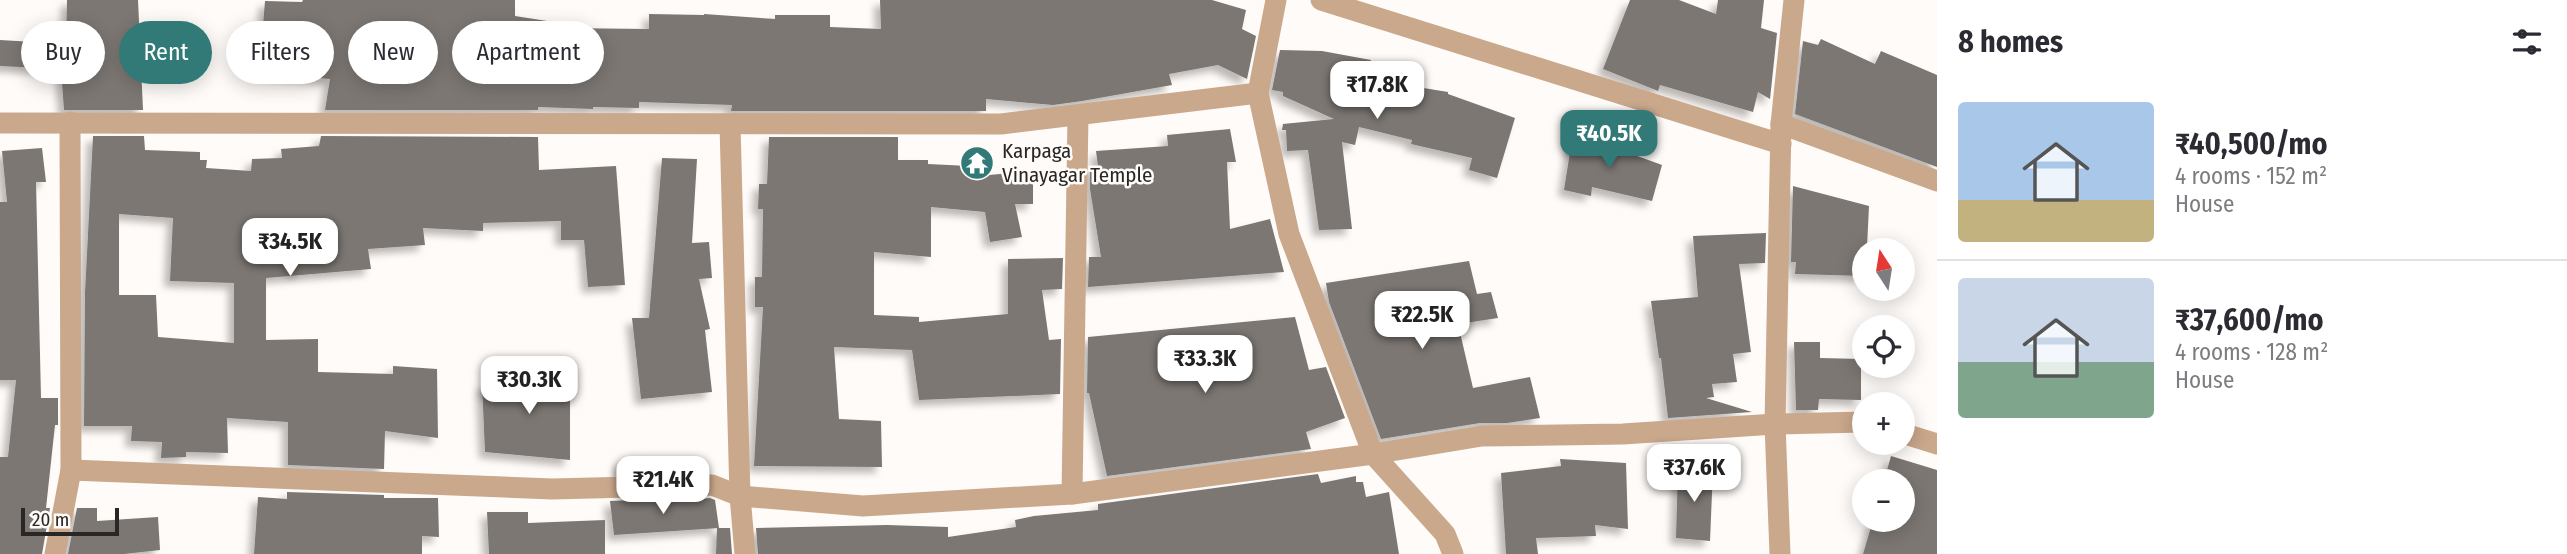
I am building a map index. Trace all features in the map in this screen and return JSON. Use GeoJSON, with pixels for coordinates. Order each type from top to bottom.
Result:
{"type":"FeatureCollection","features":[{"type":"Feature","properties":{"kind":"street"},"geometry":{"type":"LineString","coordinates":[[1276,0],[1258,93],[1289,234],[1373,454],[1445,534],[1453,554]]}},
{"type":"Feature","properties":{"kind":"street"},"geometry":{"type":"LineString","coordinates":[[1321,0],[1937,181]]}},
{"type":"Feature","properties":{"kind":"street"},"geometry":{"type":"LineString","coordinates":[[1780,554],[1775,424],[1781,134],[1794,0]]}},
{"type":"Feature","properties":{"kind":"street"},"geometry":{"type":"LineString","coordinates":[[0,123],[1001,124],[1258,93]]}},
{"type":"Feature","properties":{"kind":"street"},"geometry":{"type":"LineString","coordinates":[[1072,494],[1078,115]]}},
{"type":"Feature","properties":{"kind":"street"},"geometry":{"type":"LineString","coordinates":[[55,554],[71,470],[70,122]]}},
{"type":"Feature","properties":{"kind":"street"},"geometry":{"type":"LineString","coordinates":[[730,125],[740,496],[745,554]]}},
{"type":"Feature","properties":{"kind":"street"},"geometry":{"type":"LineString","coordinates":[[71,470],[552,489],[712,485],[740,496],[863,506],[1072,494],[1373,454],[1482,436],[1623,434],[1775,424],[1852,422]]}},
{"type":"Feature","properties":{"kind":"street"},"geometry":{"type":"LineString","coordinates":[[1915,437],[1937,444]]}},
{"type":"Feature","properties":{"kind":"building"},"geometry":{"type":"Polygon","coordinates":[[[67,0],[138,0],[139,21],[119,21],[119,84],[142,84],[143,110],[64,110],[62,84],[105,84],[105,21],[67,21],[67,0]]]}},
{"type":"Feature","properties":{"kind":"building"},"geometry":{"type":"Polygon","coordinates":[[[515,0],[515,16],[547,21],[452,21],[452,84],[604,84],[604,28],[649,29],[649,14],[704,14],[775,19],[775,15],[830,15],[830,27],[881,29],[880,0],[1212,0],[1246,10],[1242,29],[1256,36],[1247,79],[1218,65],[1169,74],[1172,85],[1082,101],[1053,105],[986,99],[986,111],[731,111],[732,105],[639,102],[639,108],[325,110],[329,84],[334,84],[334,21],[263,21],[265,1],[515,0]]]}},
{"type":"Feature","properties":{"kind":"building"},"geometry":{"type":"Polygon","coordinates":[[[1630,0],[1679,0],[1716,14],[1718,0],[1764,0],[1761,28],[1777,33],[1770,99],[1758,92],[1753,112],[1660,85],[1658,91],[1603,69],[1630,0]]]}},
{"type":"Feature","properties":{"kind":"building"},"geometry":{"type":"Polygon","coordinates":[[[1821,39],[1875,64],[1881,51],[1937,75],[1937,167],[1795,114],[1803,41],[1818,45],[1821,39]]]}},
{"type":"Feature","properties":{"kind":"building"},"geometry":{"type":"Polygon","coordinates":[[[0,40],[21,41],[21,67],[0,66],[0,40]]]}},
{"type":"Feature","properties":{"kind":"building"},"geometry":{"type":"Polygon","coordinates":[[[1280,50],[1322,51],[1371,60],[1370,64],[1401,70],[1399,84],[1448,92],[1515,118],[1497,178],[1469,170],[1472,158],[1411,144],[1412,140],[1359,127],[1355,145],[1342,142],[1352,229],[1319,230],[1308,150],[1287,151],[1286,130],[1282,130],[1283,124],[1334,119],[1283,96],[1283,92],[1272,90],[1280,50]]]}},
{"type":"Feature","properties":{"kind":"building"},"geometry":{"type":"Polygon","coordinates":[[[1230,129],[1236,162],[1227,162],[1230,229],[1270,219],[1284,272],[1088,287],[1089,257],[1101,257],[1090,189],[1090,166],[1098,166],[1096,151],[1168,146],[1167,135],[1230,129]]]}},
{"type":"Feature","properties":{"kind":"building"},"geometry":{"type":"Polygon","coordinates":[[[1573,133],[1600,138],[1599,142],[1662,165],[1652,201],[1592,187],[1591,196],[1564,190],[1573,133]]]}},
{"type":"Feature","properties":{"kind":"building"},"geometry":{"type":"Polygon","coordinates":[[[93,136],[144,136],[145,150],[200,152],[200,160],[207,160],[206,168],[251,171],[252,159],[282,158],[281,149],[319,146],[321,136],[538,137],[539,170],[616,166],[625,285],[588,287],[584,240],[561,240],[561,221],[483,223],[483,231],[423,228],[425,245],[368,249],[371,269],[266,278],[266,340],[318,339],[318,372],[393,374],[393,366],[437,369],[438,438],[385,431],[384,469],[288,465],[288,422],[227,418],[228,453],[186,452],[186,457],[161,458],[162,442],[131,441],[132,426],[84,426],[85,293],[93,136]],[[119,214],[119,295],[156,295],[158,337],[234,343],[234,283],[170,281],[173,218],[119,214]]]}},
{"type":"Feature","properties":{"kind":"building"},"geometry":{"type":"Polygon","coordinates":[[[769,137],[898,137],[898,160],[928,160],[928,164],[989,167],[989,175],[1033,171],[1033,204],[1015,204],[1022,237],[990,242],[985,212],[931,207],[931,257],[874,252],[874,315],[919,317],[919,322],[1008,314],[1008,259],[1063,258],[1062,289],[1042,290],[1049,340],[1061,339],[1060,394],[919,400],[912,350],[834,347],[839,419],[881,421],[882,467],[754,466],[763,307],[755,307],[755,277],[762,277],[763,209],[758,209],[759,184],[767,184],[769,137]]]}},
{"type":"Feature","properties":{"kind":"building"},"geometry":{"type":"Polygon","coordinates":[[[42,148],[46,182],[36,182],[41,398],[58,398],[58,425],[55,425],[46,508],[50,508],[42,554],[0,554],[0,457],[8,457],[16,380],[0,380],[0,202],[7,202],[2,151],[42,148]]]}},
{"type":"Feature","properties":{"kind":"building"},"geometry":{"type":"Polygon","coordinates":[[[662,158],[697,159],[692,243],[709,242],[712,278],[699,279],[710,329],[705,330],[712,392],[641,399],[632,318],[649,318],[662,158]]]}},
{"type":"Feature","properties":{"kind":"building"},"geometry":{"type":"Polygon","coordinates":[[[1793,186],[1869,206],[1867,238],[1852,238],[1852,276],[1795,274],[1796,262],[1791,262],[1793,186]]]}},
{"type":"Feature","properties":{"kind":"building"},"geometry":{"type":"Polygon","coordinates":[[[1766,233],[1765,263],[1739,264],[1751,352],[1733,354],[1737,382],[1712,384],[1714,397],[1706,398],[1752,412],[1668,418],[1651,301],[1698,297],[1693,236],[1766,233]]]}},
{"type":"Feature","properties":{"kind":"building"},"geometry":{"type":"Polygon","coordinates":[[[1469,261],[1477,294],[1491,292],[1498,318],[1458,324],[1473,388],[1530,377],[1540,418],[1507,423],[1480,423],[1381,439],[1329,302],[1326,283],[1469,261]]]}},
{"type":"Feature","properties":{"kind":"building"},"geometry":{"type":"Polygon","coordinates":[[[1295,317],[1309,370],[1326,367],[1345,418],[1306,432],[1311,449],[1107,476],[1087,393],[1088,337],[1295,317]]]}},
{"type":"Feature","properties":{"kind":"building"},"geometry":{"type":"Polygon","coordinates":[[[1794,342],[1820,342],[1820,358],[1852,359],[1852,378],[1861,378],[1861,392],[1852,392],[1852,400],[1819,399],[1818,410],[1796,410],[1794,342]]]}},
{"type":"Feature","properties":{"kind":"building"},"geometry":{"type":"Polygon","coordinates":[[[511,372],[570,373],[570,460],[485,452],[482,383],[510,386],[511,372]]]}},
{"type":"Feature","properties":{"kind":"building"},"geometry":{"type":"Polygon","coordinates":[[[1891,456],[1937,470],[1937,554],[1863,554],[1869,532],[1915,532],[1915,469],[1887,469],[1891,456]]]}},
{"type":"Feature","properties":{"kind":"building"},"geometry":{"type":"Polygon","coordinates":[[[653,457],[656,473],[619,474],[620,460],[653,457]]]}},
{"type":"Feature","properties":{"kind":"building"},"geometry":{"type":"Polygon","coordinates":[[[1560,459],[1626,463],[1628,529],[1595,525],[1596,536],[1536,538],[1538,554],[1506,554],[1501,473],[1561,466],[1560,459]]]}},
{"type":"Feature","properties":{"kind":"building"},"geometry":{"type":"Polygon","coordinates":[[[1678,467],[1713,469],[1710,541],[1676,538],[1678,467]]]}},
{"type":"Feature","properties":{"kind":"building"},"geometry":{"type":"Polygon","coordinates":[[[1318,474],[1321,483],[1356,476],[1356,482],[1363,482],[1366,497],[1389,492],[1399,554],[758,554],[756,528],[887,525],[948,527],[948,537],[1016,527],[1015,520],[1034,516],[1098,510],[1098,504],[1318,474]]]}},
{"type":"Feature","properties":{"kind":"building"},"geometry":{"type":"Polygon","coordinates":[[[287,492],[384,495],[384,498],[438,498],[439,537],[422,536],[422,554],[254,554],[258,497],[287,499],[287,492]]]}},
{"type":"Feature","properties":{"kind":"building"},"geometry":{"type":"Polygon","coordinates":[[[710,498],[715,500],[719,528],[614,535],[610,501],[661,499],[662,503],[710,498]]]}},
{"type":"Feature","properties":{"kind":"building"},"geometry":{"type":"Polygon","coordinates":[[[77,508],[97,508],[97,521],[158,517],[160,550],[124,554],[68,554],[77,508]]]}},
{"type":"Feature","properties":{"kind":"building"},"geometry":{"type":"Polygon","coordinates":[[[487,512],[528,512],[528,523],[605,520],[605,554],[489,554],[487,512]]]}},
{"type":"Feature","properties":{"kind":"building"},"geometry":{"type":"Polygon","coordinates":[[[717,528],[730,528],[732,554],[716,554],[717,528]]]}},
{"type":"Feature","properties":{"kind":"place","name":"Karpaga Vinayagar Temple"},"geometry":{"type":"Point","coordinates":[977,163]}}]}
